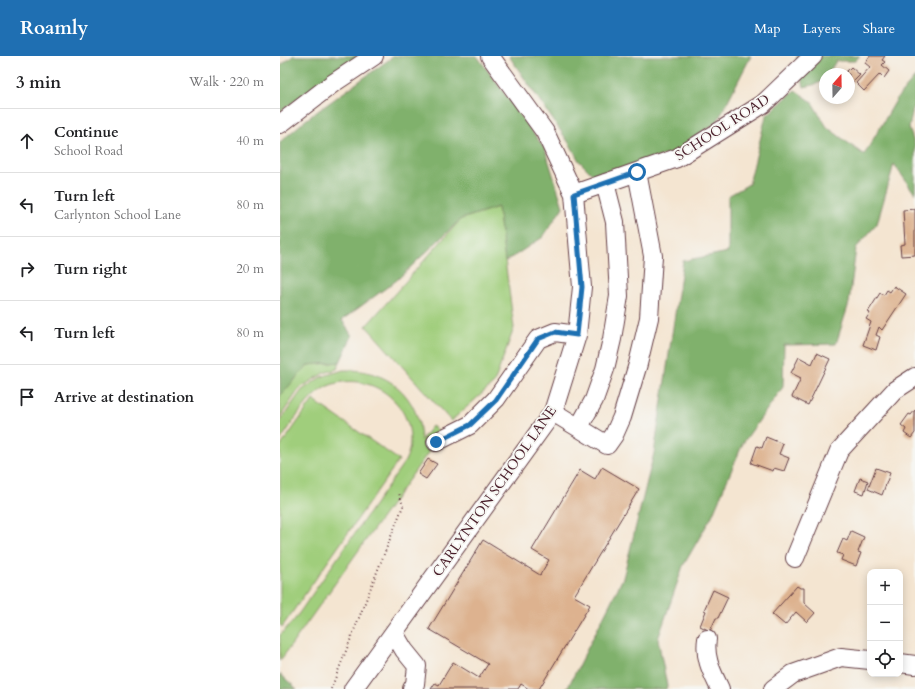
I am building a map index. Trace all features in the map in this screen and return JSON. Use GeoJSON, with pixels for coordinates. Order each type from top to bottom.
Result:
{"type":"FeatureCollection","features":[{"type":"Feature","properties":{"kind":"street"},"geometry":{"type":"LineString","coordinates":[[280,124],[332,84],[374,56]]}},
{"type":"Feature","properties":{"kind":"street","name":"CARLYNTON SCHOOL LANE"},"geometry":{"type":"LineString","coordinates":[[353,689],[552,412],[577,335],[582,287],[574,194],[545,132],[490,56]]}},
{"type":"Feature","properties":{"kind":"street","name":"SCHOOL ROAD"},"geometry":{"type":"LineString","coordinates":[[574,194],[677,158],[763,104],[813,56]]}},
{"type":"Feature","properties":{"kind":"street"},"geometry":{"type":"LineString","coordinates":[[552,412],[607,445],[614,435],[622,417],[638,364],[649,318],[652,256],[637,172]]}},
{"type":"Feature","properties":{"kind":"street"},"geometry":{"type":"LineString","coordinates":[[579,427],[594,400],[605,369],[612,339],[619,296],[615,222],[605,183]]}},
{"type":"Feature","properties":{"kind":"street"},"geometry":{"type":"LineString","coordinates":[[436,442],[470,425],[496,400],[538,339],[555,332],[577,335]]}},
{"type":"Feature","properties":{"kind":"street"},"geometry":{"type":"LineString","coordinates":[[795,558],[839,451],[895,390],[915,377]]}},
{"type":"Feature","properties":{"kind":"street"},"geometry":{"type":"LineString","coordinates":[[394,633],[404,650],[417,666],[415,684],[412,689]]}},
{"type":"Feature","properties":{"kind":"street"},"geometry":{"type":"LineString","coordinates":[[707,639],[707,658],[720,689]]}},
{"type":"Feature","properties":{"kind":"street"},"geometry":{"type":"LineString","coordinates":[[773,689],[793,674],[841,657],[867,660]]}},
{"type":"Feature","properties":{"kind":"street"},"geometry":{"type":"LineString","coordinates":[[903,663],[915,664]]}},
{"type":"Feature","properties":{"kind":"path"},"geometry":{"type":"LineString","coordinates":[[331,689],[403,506],[399,493]]}},
{"type":"Feature","properties":{"kind":"green space"},"geometry":{"type":"Polygon","coordinates":[[[293,56],[359,56],[280,112],[280,66],[293,56]]]}},
{"type":"Feature","properties":{"kind":"green space"},"geometry":{"type":"Polygon","coordinates":[[[394,56],[477,56],[545,149],[563,207],[543,237],[505,262],[498,207],[461,219],[397,280],[342,320],[352,336],[340,362],[308,365],[280,396],[280,142],[307,119],[394,56]]]}},
{"type":"Feature","properties":{"kind":"green space"},"geometry":{"type":"Polygon","coordinates":[[[509,56],[751,56],[717,122],[672,153],[613,171],[592,174],[579,161],[571,146],[509,56]]]}},
{"type":"Feature","properties":{"kind":"green space"},"geometry":{"type":"Polygon","coordinates":[[[797,56],[860,56],[855,61],[836,61],[832,68],[819,68],[819,82],[804,87],[797,56]]]}},
{"type":"Feature","properties":{"kind":"green space"},"geometry":{"type":"Polygon","coordinates":[[[915,77],[915,98],[909,128],[915,145],[915,194],[894,164],[877,224],[856,248],[849,303],[836,344],[784,345],[783,387],[743,443],[712,516],[683,566],[658,639],[667,686],[666,689],[567,689],[623,578],[654,453],[683,261],[728,252],[728,196],[749,184],[766,116],[795,90],[811,101],[827,127],[864,155],[898,97],[915,77]]]}},
{"type":"Feature","properties":{"kind":"green space"},"geometry":{"type":"Polygon","coordinates":[[[498,207],[514,328],[494,383],[451,421],[366,326],[461,219],[498,207]]]}},
{"type":"Feature","properties":{"kind":"green space"},"geometry":{"type":"Polygon","coordinates":[[[340,362],[337,369],[324,373],[300,388],[280,417],[280,396],[308,365],[340,362]]]}},
{"type":"Feature","properties":{"kind":"green space"},"geometry":{"type":"Polygon","coordinates":[[[343,370],[373,374],[386,379],[398,387],[414,410],[419,424],[421,440],[432,426],[442,433],[280,661],[280,635],[295,619],[405,461],[408,454],[410,441],[408,426],[403,412],[395,401],[384,392],[371,385],[357,382],[342,382],[320,390],[301,410],[280,441],[280,421],[302,390],[321,377],[343,370]]]}},
{"type":"Feature","properties":{"kind":"green space"},"geometry":{"type":"Polygon","coordinates":[[[313,400],[399,460],[282,627],[280,625],[280,447],[313,400]]]}},
{"type":"Feature","properties":{"kind":"green space"},"geometry":{"type":"Polygon","coordinates":[[[280,674],[297,689],[280,689],[280,674]]]}},
{"type":"Feature","properties":{"kind":"building"},"geometry":{"type":"Polygon","coordinates":[[[870,56],[885,56],[882,60],[885,62],[882,65],[889,71],[884,78],[880,74],[864,91],[856,83],[870,67],[865,63],[870,56]]]}},
{"type":"Feature","properties":{"kind":"building"},"geometry":{"type":"Polygon","coordinates":[[[855,71],[860,75],[855,80],[855,71]]]}},
{"type":"Feature","properties":{"kind":"building"},"geometry":{"type":"Polygon","coordinates":[[[915,209],[915,255],[901,256],[900,245],[905,244],[903,210],[915,209]]]}},
{"type":"Feature","properties":{"kind":"building"},"geometry":{"type":"Polygon","coordinates":[[[894,286],[906,294],[882,330],[879,327],[876,335],[880,337],[876,350],[863,345],[871,322],[866,319],[870,313],[868,312],[880,293],[884,295],[887,290],[890,292],[894,286]]]}},
{"type":"Feature","properties":{"kind":"building"},"geometry":{"type":"Polygon","coordinates":[[[817,353],[830,359],[808,405],[792,397],[801,378],[791,373],[799,357],[812,364],[817,353]]]}},
{"type":"Feature","properties":{"kind":"building"},"geometry":{"type":"Polygon","coordinates":[[[915,410],[915,433],[911,438],[904,433],[906,429],[901,425],[909,414],[911,415],[915,410]]]}},
{"type":"Feature","properties":{"kind":"building"},"geometry":{"type":"Polygon","coordinates":[[[766,437],[783,444],[779,454],[789,458],[784,471],[774,468],[773,471],[751,463],[757,446],[762,448],[766,437]]]}},
{"type":"Feature","properties":{"kind":"building"},"geometry":{"type":"Polygon","coordinates":[[[428,459],[437,464],[426,479],[418,474],[428,459]]]}},
{"type":"Feature","properties":{"kind":"building"},"geometry":{"type":"Polygon","coordinates":[[[602,467],[639,489],[574,596],[590,605],[539,689],[529,689],[521,684],[518,689],[431,689],[435,683],[439,685],[453,662],[479,678],[488,664],[429,629],[483,540],[540,575],[549,560],[532,550],[580,470],[595,479],[602,467]]]}},
{"type":"Feature","properties":{"kind":"building"},"geometry":{"type":"Polygon","coordinates":[[[876,468],[890,473],[882,495],[868,489],[876,468]]]}},
{"type":"Feature","properties":{"kind":"building"},"geometry":{"type":"Polygon","coordinates":[[[860,478],[868,481],[864,494],[855,491],[860,478]]]}},
{"type":"Feature","properties":{"kind":"building"},"geometry":{"type":"Polygon","coordinates":[[[851,531],[864,537],[858,552],[861,553],[856,566],[841,560],[843,555],[837,553],[843,539],[847,541],[851,531]]]}},
{"type":"Feature","properties":{"kind":"building"},"geometry":{"type":"Polygon","coordinates":[[[797,586],[804,588],[804,603],[815,613],[807,622],[796,612],[785,625],[772,614],[797,586]]]}},
{"type":"Feature","properties":{"kind":"building"},"geometry":{"type":"Polygon","coordinates":[[[713,590],[728,597],[710,631],[700,626],[706,611],[704,610],[713,590]]]}},
{"type":"Feature","properties":{"kind":"route"},"geometry":{"type":"LineString","coordinates":[[436,442],[470,425],[496,400],[538,339],[555,332],[577,335],[582,287],[574,194],[637,172]]}}]}
